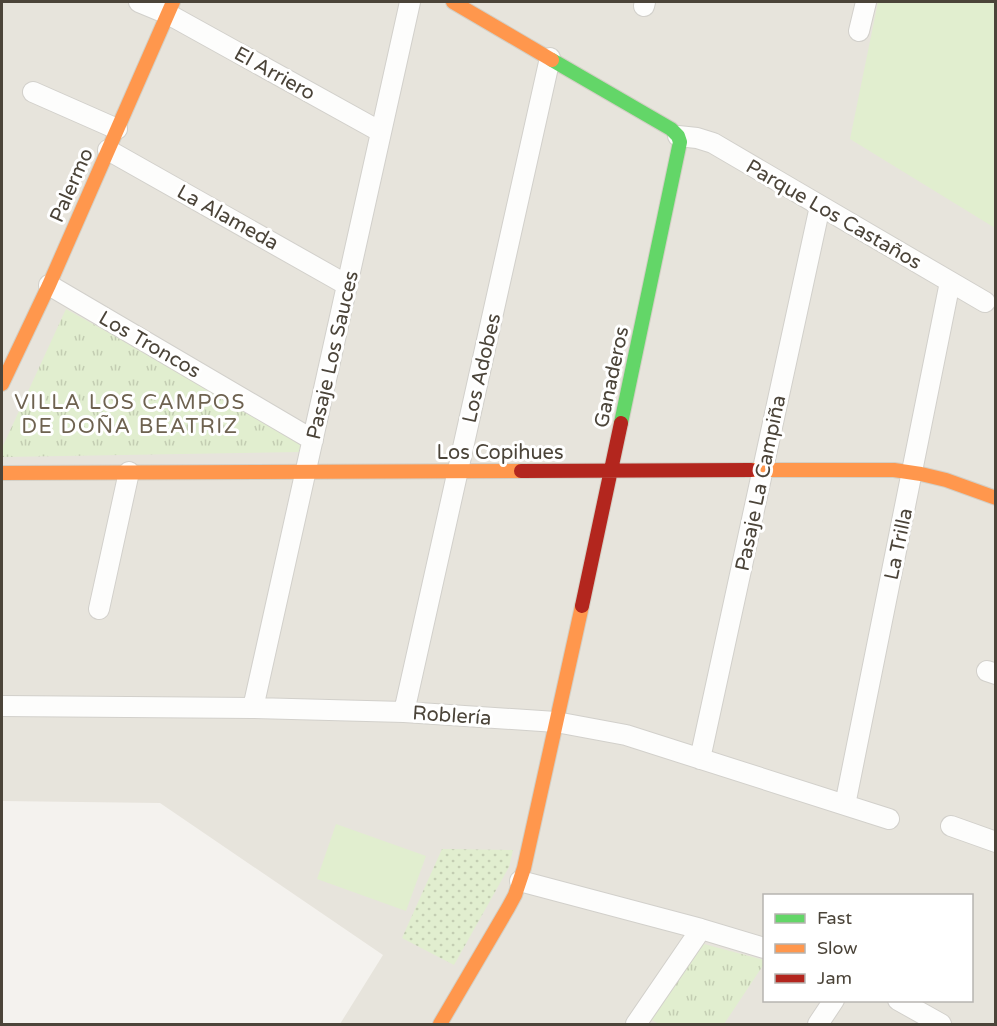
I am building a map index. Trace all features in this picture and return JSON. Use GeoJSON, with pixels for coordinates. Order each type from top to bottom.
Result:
{"type":"FeatureCollection","features":[{"type":"Feature","properties":{"kind":"street","name":"El Arriero"},"geometry":{"type":"LineString","coordinates":[[139,2],[171,8],[381,132]]}},
{"type":"Feature","properties":{"kind":"street","name":"Pasaje Los Sauces"},"geometry":{"type":"LineString","coordinates":[[253,708],[410,2]]}},
{"type":"Feature","properties":{"kind":"street"},"geometry":{"type":"LineString","coordinates":[[453,2],[671,129],[678,136]]}},
{"type":"Feature","properties":{"kind":"street"},"geometry":{"type":"LineString","coordinates":[[860,32],[866,2]]}},
{"type":"Feature","properties":{"kind":"street","name":"Palermo"},"geometry":{"type":"LineString","coordinates":[[2,384],[49,285],[171,8]]}},
{"type":"Feature","properties":{"kind":"street","name":"Los Adobes"},"geometry":{"type":"LineString","coordinates":[[404,712],[550,58]]}},
{"type":"Feature","properties":{"kind":"street"},"geometry":{"type":"LineString","coordinates":[[33,92],[117,129]]}},
{"type":"Feature","properties":{"kind":"street","name":"Parque Los Castaños"},"geometry":{"type":"LineString","coordinates":[[678,136],[713,143],[985,302]]}},
{"type":"Feature","properties":{"kind":"street","name":"Ganaderos"},"geometry":{"type":"LineString","coordinates":[[440,1024],[504,916],[514,895],[527,855],[679,149],[678,136]]}},
{"type":"Feature","properties":{"kind":"street","name":"La Alameda"},"geometry":{"type":"LineString","coordinates":[[108,150],[347,285]]}},
{"type":"Feature","properties":{"kind":"street","name":"Pasaje La Campiña"},"geometry":{"type":"LineString","coordinates":[[700,759],[820,206]]}},
{"type":"Feature","properties":{"kind":"street","name":"La Trilla"},"geometry":{"type":"LineString","coordinates":[[845,805],[950,282]]}},
{"type":"Feature","properties":{"kind":"street","name":"Los Troncos"},"geometry":{"type":"LineString","coordinates":[[49,285],[313,440]]}},
{"type":"Feature","properties":{"kind":"street","name":"Los Copihues"},"geometry":{"type":"LineString","coordinates":[[2,472],[894,470],[949,481],[995,498]]}},
{"type":"Feature","properties":{"kind":"street"},"geometry":{"type":"LineString","coordinates":[[99,609],[129,472]]}},
{"type":"Feature","properties":{"kind":"street","name":"Roblería"},"geometry":{"type":"LineString","coordinates":[[2,706],[404,712],[556,722],[626,735],[889,819]]}},
{"type":"Feature","properties":{"kind":"street"},"geometry":{"type":"LineString","coordinates":[[951,826],[996,842]]}},
{"type":"Feature","properties":{"kind":"street"},"geometry":{"type":"LineString","coordinates":[[519,881],[763,947]]}},
{"type":"Feature","properties":{"kind":"street"},"geometry":{"type":"LineString","coordinates":[[636,1024],[701,930]]}},
{"type":"Feature","properties":{"kind":"street"},"geometry":{"type":"LineString","coordinates":[[818,1024],[833,1002]]}},
{"type":"Feature","properties":{"kind":"street"},"geometry":{"type":"LineString","coordinates":[[902,1002],[941,1024]]}},
{"type":"Feature","properties":{"kind":"shaded area"},"geometry":{"type":"Polygon","coordinates":[[[2,2],[995,2],[995,1024],[340,1024],[383,955],[160,803],[2,801],[2,2]]]}},
{"type":"Feature","properties":{"kind":"green space"},"geometry":{"type":"Polygon","coordinates":[[[878,2],[995,2],[995,228],[850,139],[878,2]]]}},
{"type":"Feature","properties":{"kind":"green space"},"geometry":{"type":"Polygon","coordinates":[[[66,309],[302,440],[302,452],[2,457],[2,448],[66,309]]]}},
{"type":"Feature","properties":{"kind":"green space"},"geometry":{"type":"Polygon","coordinates":[[[336,824],[426,856],[406,911],[317,879],[336,824]]]}},
{"type":"Feature","properties":{"kind":"green space"},"geometry":{"type":"Polygon","coordinates":[[[442,849],[513,850],[509,867],[454,965],[402,938],[442,849]]]}},
{"type":"Feature","properties":{"kind":"green space"},"geometry":{"type":"Polygon","coordinates":[[[700,943],[763,960],[763,966],[724,1024],[659,1024],[650,1019],[700,943]]]}},
{"type":"Feature","properties":{"kind":"traffic: fast"},"geometry":{"type":"LineString","coordinates":[[552,60],[671,129],[680,142],[621,423]]}},
{"type":"Feature","properties":{"kind":"traffic: slow"},"geometry":{"type":"LineString","coordinates":[[2,384],[49,285],[173,2]]}},
{"type":"Feature","properties":{"kind":"traffic: slow"},"geometry":{"type":"LineString","coordinates":[[453,2],[552,60]]}},
{"type":"Feature","properties":{"kind":"traffic: slow"},"geometry":{"type":"LineString","coordinates":[[751,470],[894,470],[946,480],[996,498]]}},
{"type":"Feature","properties":{"kind":"traffic: slow"},"geometry":{"type":"LineString","coordinates":[[2,473],[521,471]]}},
{"type":"Feature","properties":{"kind":"traffic: slow"},"geometry":{"type":"LineString","coordinates":[[440,1024],[515,895],[524,868],[582,606]]}},
{"type":"Feature","properties":{"kind":"traffic: jam"},"geometry":{"type":"LineString","coordinates":[[582,606],[621,423]]}},
{"type":"Feature","properties":{"kind":"traffic: jam"},"geometry":{"type":"LineString","coordinates":[[521,471],[751,470]]}},
{"type":"Feature","properties":{"kind":"district","name":"VILLA LOS CAMPOS DE DOÑA BEATRIZ"},"geometry":{"type":"Point","coordinates":[130,414]}}]}
